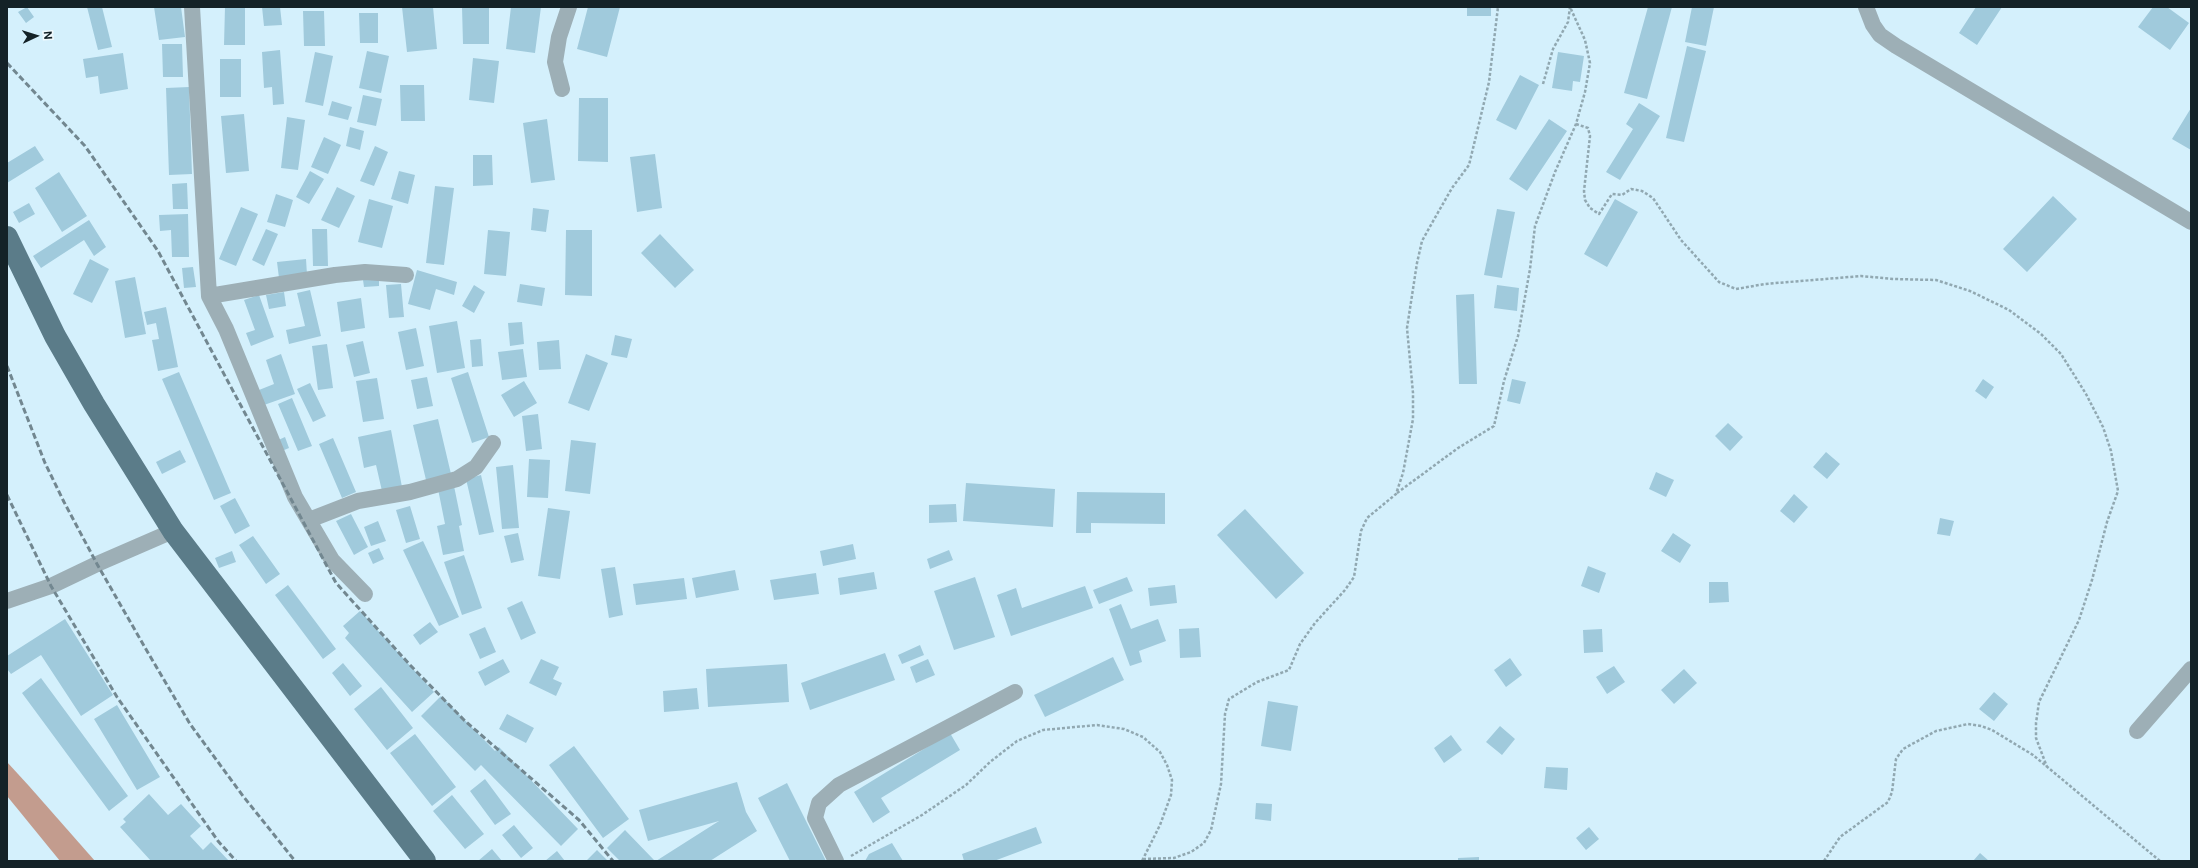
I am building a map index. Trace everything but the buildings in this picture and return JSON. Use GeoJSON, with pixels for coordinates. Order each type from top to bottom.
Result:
{"type":"FeatureCollection","features":[{"type":"Feature","properties":{"kind":"main road"},"geometry":{"type":"LineString","coordinates":[[7,237],[55,336],[94,404],[173,531],[425,861]]}},
{"type":"Feature","properties":{"kind":"street"},"geometry":{"type":"LineString","coordinates":[[192,7],[209,296],[226,329],[295,497],[332,560],[365,594]]}},
{"type":"Feature","properties":{"kind":"street"},"geometry":{"type":"LineString","coordinates":[[562,89],[555,62],[559,38],[569,7]]}},
{"type":"Feature","properties":{"kind":"street"},"geometry":{"type":"LineString","coordinates":[[1866,7],[1873,25],[1880,35],[1896,46],[2191,222]]}},
{"type":"Feature","properties":{"kind":"street"},"geometry":{"type":"LineString","coordinates":[[209,296],[335,275],[365,272],[406,275]]}},
{"type":"Feature","properties":{"kind":"street"},"geometry":{"type":"LineString","coordinates":[[309,520],[358,501],[410,492],[457,479],[476,467],[493,443]]}},
{"type":"Feature","properties":{"kind":"street"},"geometry":{"type":"LineString","coordinates":[[7,601],[51,586],[173,531]]}},
{"type":"Feature","properties":{"kind":"street"},"geometry":{"type":"LineString","coordinates":[[2137,731],[2191,669]]}},
{"type":"Feature","properties":{"kind":"street"},"geometry":{"type":"LineString","coordinates":[[842,859],[815,818],[819,803],[839,785],[1014,692]]}},
{"type":"Feature","properties":{"kind":"path"},"geometry":{"type":"LineString","coordinates":[[1396,494],[1403,473],[1413,419],[1407,328],[1417,263],[1422,241],[1452,188],[1469,164],[1489,82],[1498,7]]}},
{"type":"Feature","properties":{"kind":"path"},"geometry":{"type":"LineString","coordinates":[[1543,84],[1553,49],[1568,22],[1570,7]]}},
{"type":"Feature","properties":{"kind":"path"},"geometry":{"type":"LineString","coordinates":[[842,859],[922,815],[966,784],[990,762],[1017,741],[1043,730],[1097,725],[1124,729],[1143,737],[1160,752],[1167,765],[1172,780],[1171,795],[1160,825],[1143,860],[1174,858],[1191,852],[1204,843],[1211,830],[1221,784],[1225,714],[1229,699],[1257,682],[1289,670],[1300,644],[1314,623],[1345,590],[1354,577],[1361,531],[1367,518],[1396,494],[1458,448],[1494,426],[1504,381],[1518,336],[1530,269],[1535,226],[1576,124],[1585,92],[1590,63],[1585,40],[1570,7]]}},
{"type":"Feature","properties":{"kind":"path"},"geometry":{"type":"LineString","coordinates":[[1576,124],[1588,128],[1590,136],[1584,191],[1584,200],[1590,208],[1599,214],[1612,194],[1622,195],[1631,189],[1642,191],[1653,198],[1681,240],[1719,282],[1736,289],[1765,284],[1861,276],[1893,279],[1936,280],[1970,291],[2009,310],[2041,334],[2061,354],[2086,394],[2103,427],[2111,451],[2118,491],[2106,522],[2092,580],[2079,620],[2039,702],[2036,723],[2036,738],[2047,767]]}},
{"type":"Feature","properties":{"kind":"path"},"geometry":{"type":"LineString","coordinates":[[1824,861],[1840,837],[1888,802],[1892,792],[1896,759],[1904,749],[1936,731],[1968,724],[1981,726],[1992,730],[2033,755],[2160,861]]}},
{"type":"Feature","properties":{"kind":"shaded area"},"geometry":{"type":"Polygon","coordinates":[[[7,762],[95,861],[60,861],[7,796],[7,762]]]}},
{"type":"Feature","properties":{"kind":"railway"},"geometry":{"type":"LineString","coordinates":[[7,63],[85,146],[158,251],[336,583],[410,665],[464,720],[579,820],[613,861]]}},
{"type":"Feature","properties":{"kind":"railway"},"geometry":{"type":"LineString","coordinates":[[7,366],[45,463],[64,502],[97,564],[147,651],[190,724],[243,796],[295,861]]}},
{"type":"Feature","properties":{"kind":"railway"},"geometry":{"type":"LineString","coordinates":[[7,495],[51,586],[117,697],[218,841],[236,861]]}}]}
